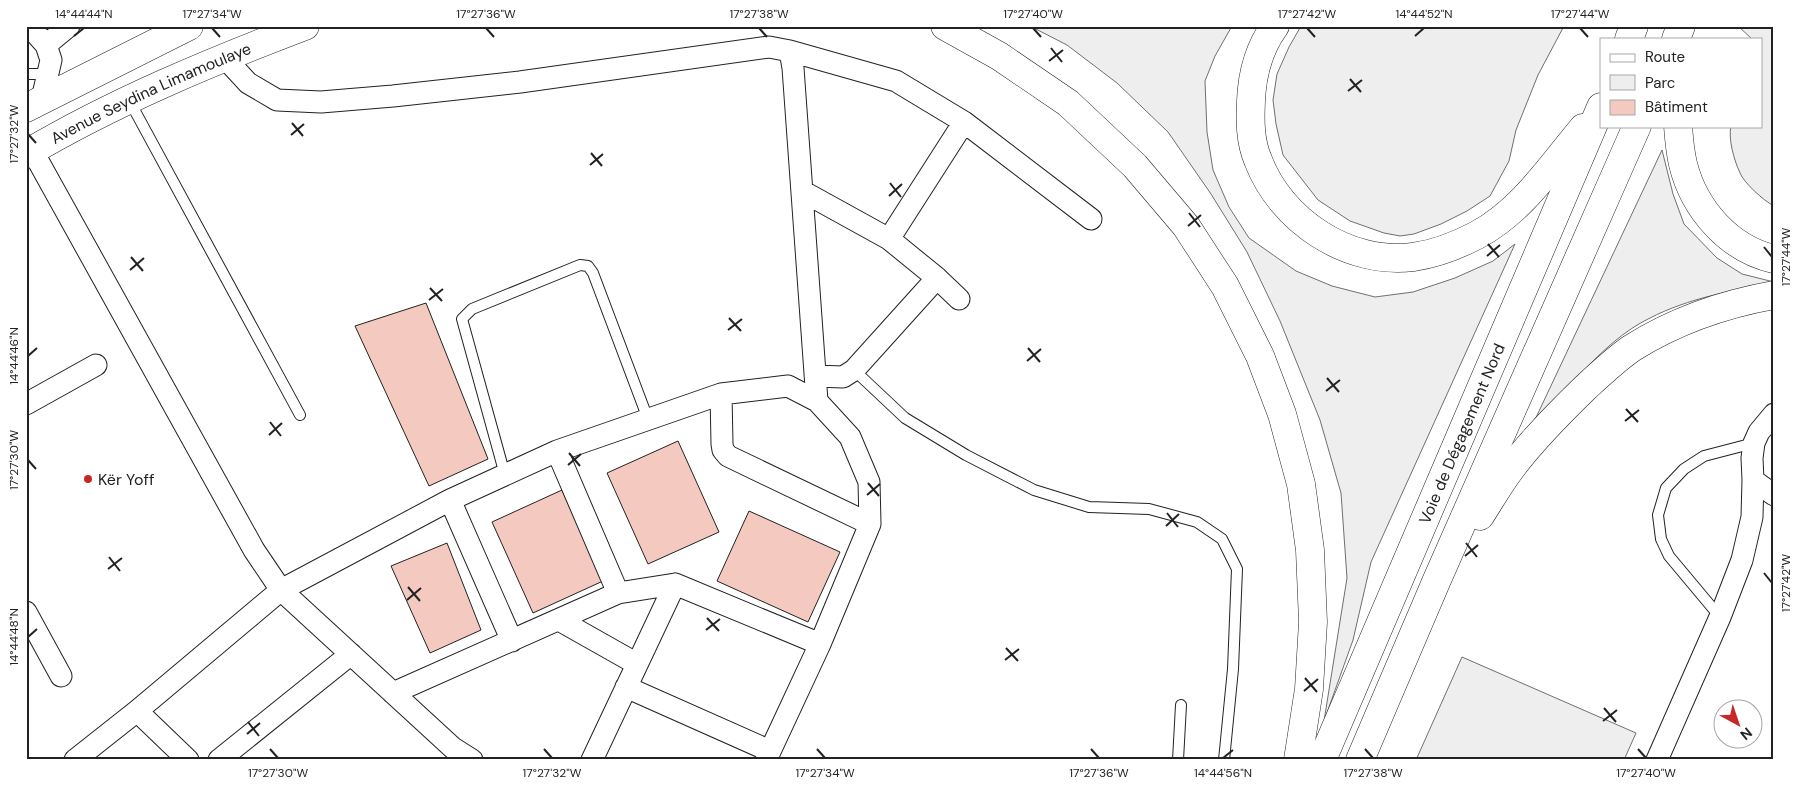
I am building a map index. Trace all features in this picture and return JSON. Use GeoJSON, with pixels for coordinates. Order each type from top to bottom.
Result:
{"type":"FeatureCollection","features":[{"type":"Feature","properties":{"kind":"highway"},"geometry":{"type":"LineString","coordinates":[[39,94],[189,26]]}},
{"type":"Feature","properties":{"kind":"highway","name":"Avenue Seydina Limamoulaye"},"geometry":{"type":"LineString","coordinates":[[29,152],[128,100],[305,26]]}},
{"type":"Feature","properties":{"kind":"highway"},"geometry":{"type":"LineString","coordinates":[[946,26],[999,56],[1068,103],[1135,166],[1186,226],[1220,279],[1260,356],[1282,414],[1301,484],[1310,550],[1313,622],[1309,689],[1298,760]]}},
{"type":"Feature","properties":{"kind":"highway"},"geometry":{"type":"LineString","coordinates":[[1274,26],[1258,60],[1252,86],[1250,132],[1258,160],[1283,202],[1304,224],[1325,238],[1347,248],[1373,255],[1412,257],[1433,253],[1476,236],[1496,223],[1527,196],[1600,107]]}},
{"type":"Feature","properties":{"kind":"highway"},"geometry":{"type":"LineString","coordinates":[[1629,38],[1634,26]]}},
{"type":"Feature","properties":{"kind":"highway"},"geometry":{"type":"LineString","coordinates":[[1676,38],[1681,26]]}},
{"type":"Feature","properties":{"kind":"highway","name":"Voie de Dégagement Nord"},"geometry":{"type":"LineString","coordinates":[[1322,760],[1600,108]]}},
{"type":"Feature","properties":{"kind":"highway"},"geometry":{"type":"LineString","coordinates":[[1360,760],[1436,582],[1636,128]]}},
{"type":"Feature","properties":{"kind":"highway"},"geometry":{"type":"LineString","coordinates":[[1678,128],[1683,165],[1695,196],[1713,223],[1733,241],[1758,256],[1774,259]]}},
{"type":"Feature","properties":{"kind":"highway"},"geometry":{"type":"LineString","coordinates":[[1436,582],[1508,473],[1548,427],[1598,376],[1631,349],[1678,324],[1754,298],[1774,295]]}},
{"type":"Feature","properties":{"kind":"street"},"geometry":{"type":"LineString","coordinates":[[29,26],[46,45],[51,60],[39,94]]}},
{"type":"Feature","properties":{"kind":"street"},"geometry":{"type":"LineString","coordinates":[[46,45],[69,26]]}},
{"type":"Feature","properties":{"kind":"street"},"geometry":{"type":"LineString","coordinates":[[225,58],[248,83],[277,100],[321,102],[520,82],[769,47],[790,51],[896,81],[964,122],[1091,219]]}},
{"type":"Feature","properties":{"kind":"street"},"geometry":{"type":"LineString","coordinates":[[790,51],[793,68],[817,401]]}},
{"type":"Feature","properties":{"kind":"street"},"geometry":{"type":"LineString","coordinates":[[889,238],[964,122]]}},
{"type":"Feature","properties":{"kind":"street"},"geometry":{"type":"LineString","coordinates":[[29,152],[254,550],[281,590],[393,693],[446,754],[472,760]]}},
{"type":"Feature","properties":{"kind":"street"},"geometry":{"type":"LineString","coordinates":[[802,191],[889,238],[959,299]]}},
{"type":"Feature","properties":{"kind":"street"},"geometry":{"type":"LineString","coordinates":[[816,376],[843,376],[854,370],[937,278]]}},
{"type":"Feature","properties":{"kind":"street"},"geometry":{"type":"LineString","coordinates":[[26,404],[96,365]]}},
{"type":"Feature","properties":{"kind":"street"},"geometry":{"type":"LineString","coordinates":[[75,760],[137,711],[281,590],[450,500],[557,451],[722,394],[788,386],[817,401],[850,437],[869,482],[870,524],[820,644],[768,755],[626,687]]}},
{"type":"Feature","properties":{"kind":"street"},"geometry":{"type":"LineString","coordinates":[[722,394],[722,444],[723,450],[728,456],[870,524]]}},
{"type":"Feature","properties":{"kind":"street"},"geometry":{"type":"LineString","coordinates":[[1657,760],[1720,618],[1742,560],[1752,517],[1752,458],[1754,443],[1759,432],[1774,414]]}},
{"type":"Feature","properties":{"kind":"street"},"geometry":{"type":"LineString","coordinates":[[557,451],[618,593]]}},
{"type":"Feature","properties":{"kind":"street"},"geometry":{"type":"LineString","coordinates":[[1753,480],[1774,495]]}},
{"type":"Feature","properties":{"kind":"street"},"geometry":{"type":"LineString","coordinates":[[450,500],[512,641]]}},
{"type":"Feature","properties":{"kind":"street"},"geometry":{"type":"LineString","coordinates":[[393,693],[618,593],[675,584],[820,644]]}},
{"type":"Feature","properties":{"kind":"street"},"geometry":{"type":"LineString","coordinates":[[592,760],[675,584]]}},
{"type":"Feature","properties":{"kind":"street"},"geometry":{"type":"LineString","coordinates":[[26,612],[61,676]]}},
{"type":"Feature","properties":{"kind":"street"},"geometry":{"type":"LineString","coordinates":[[559,620],[637,664]]}},
{"type":"Feature","properties":{"kind":"street"},"geometry":{"type":"LineString","coordinates":[[219,760],[351,654]]}},
{"type":"Feature","properties":{"kind":"street"},"geometry":{"type":"LineString","coordinates":[[137,711],[188,760]]}},
{"type":"Feature","properties":{"kind":"lane"},"geometry":{"type":"LineString","coordinates":[[26,74],[39,94]]}},
{"type":"Feature","properties":{"kind":"lane"},"geometry":{"type":"LineString","coordinates":[[128,100],[300,414]]}},
{"type":"Feature","properties":{"kind":"lane"},"geometry":{"type":"LineString","coordinates":[[505,475],[462,319],[472,309],[580,264],[588,266],[594,273],[648,419]]}},
{"type":"Feature","properties":{"kind":"lane"},"geometry":{"type":"LineString","coordinates":[[854,370],[905,418],[966,455],[1034,490],[1089,507],[1149,509],[1197,522],[1222,539],[1237,569],[1233,669],[1224,760]]}},
{"type":"Feature","properties":{"kind":"lane"},"geometry":{"type":"LineString","coordinates":[[1720,618],[1669,556],[1661,539],[1658,515],[1666,488],[1684,469],[1704,456],[1754,443]]}},
{"type":"Feature","properties":{"kind":"lane"},"geometry":{"type":"LineString","coordinates":[[1178,760],[1181,705]]}},
{"type":"Feature","properties":{"kind":"green space"},"geometry":{"type":"Polygon","coordinates":[[[1030,26],[1232,26],[1215,56],[1205,81],[1207,132],[1213,170],[1229,207],[1249,238],[1296,271],[1332,286],[1375,297],[1413,292],[1455,278],[1493,261],[1515,244],[1371,562],[1353,640],[1324,721],[1347,578],[1341,493],[1320,420],[1280,321],[1247,252],[1211,194],[1168,132],[1117,83],[1067,45],[1030,26]]]}},
{"type":"Feature","properties":{"kind":"green space"},"geometry":{"type":"Polygon","coordinates":[[[1301,26],[1564,26],[1538,75],[1516,130],[1509,161],[1490,196],[1467,211],[1441,224],[1414,234],[1400,236],[1384,233],[1350,221],[1318,200],[1283,155],[1273,100],[1277,74],[1301,26]]]}},
{"type":"Feature","properties":{"kind":"green space"},"geometry":{"type":"Polygon","coordinates":[[[1738,26],[1774,28],[1774,206],[1750,187],[1742,177],[1732,150],[1730,137],[1731,128],[1762,128],[1762,38],[1751,38],[1738,26]]]}},
{"type":"Feature","properties":{"kind":"green space"},"geometry":{"type":"Polygon","coordinates":[[[1662,150],[1673,194],[1684,224],[1717,258],[1742,274],[1774,282],[1695,300],[1665,311],[1632,329],[1597,357],[1566,391],[1524,443],[1662,150]]]}},
{"type":"Feature","properties":{"kind":"green space"},"geometry":{"type":"Polygon","coordinates":[[[1462,657],[1636,733],[1624,760],[1416,760],[1462,657]]]}},
{"type":"Feature","properties":{"kind":"building"},"geometry":{"type":"Polygon","coordinates":[[[426,303],[488,459],[429,486],[355,326],[426,303]]]}},
{"type":"Feature","properties":{"kind":"building"},"geometry":{"type":"Polygon","coordinates":[[[678,441],[719,532],[648,564],[607,473],[678,441]]]}},
{"type":"Feature","properties":{"kind":"building"},"geometry":{"type":"Polygon","coordinates":[[[562,490],[603,581],[533,613],[492,522],[562,490]]]}},
{"type":"Feature","properties":{"kind":"building"},"geometry":{"type":"Polygon","coordinates":[[[749,511],[840,552],[808,622],[717,581],[749,511]]]}},
{"type":"Feature","properties":{"kind":"building"},"geometry":{"type":"Polygon","coordinates":[[[447,543],[481,630],[430,653],[391,566],[447,543]]]}},
{"type":"Feature","properties":{"kind":"place","name":"Kër Yoff"},"geometry":{"type":"Point","coordinates":[88,479]}}]}
